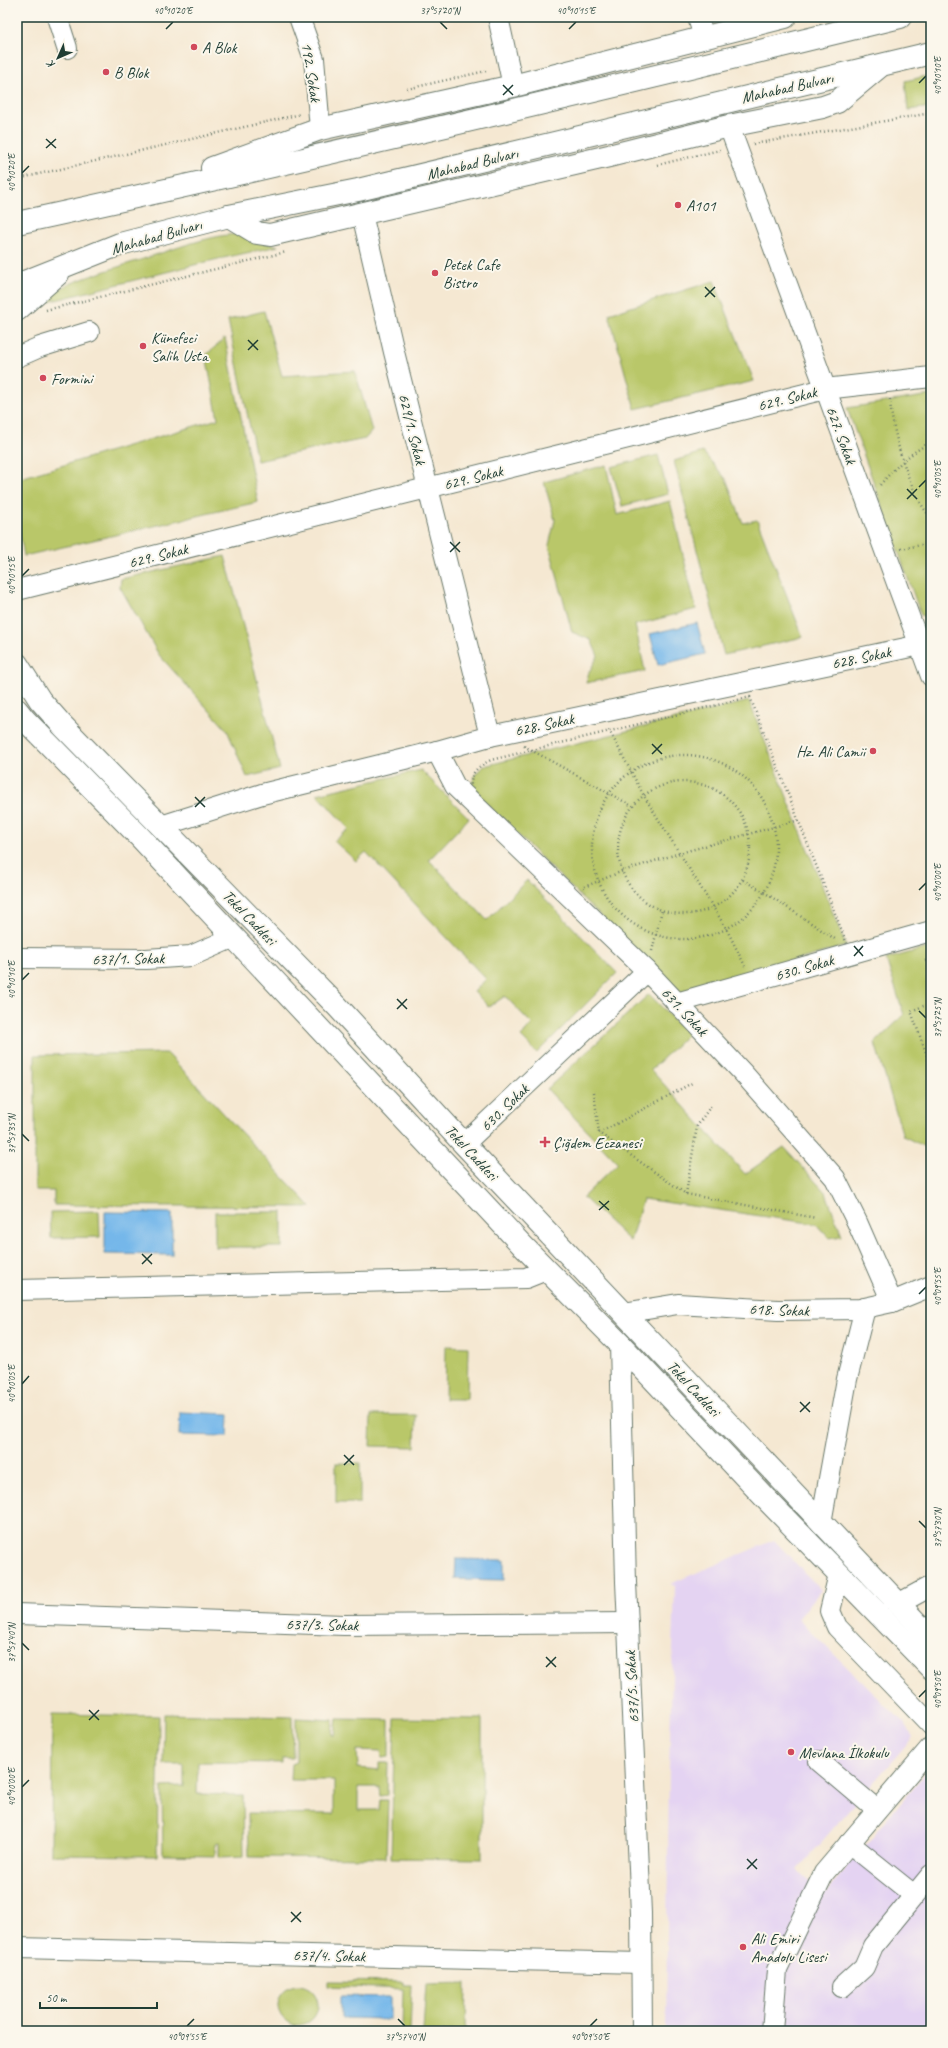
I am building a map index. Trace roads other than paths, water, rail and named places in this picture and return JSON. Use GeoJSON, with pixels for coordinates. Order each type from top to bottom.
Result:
{"type":"FeatureCollection","features":[{"type":"Feature","properties":{"kind":"main road"},"geometry":{"type":"LineString","coordinates":[[128,199],[320,129],[513,86],[785,17]]}},
{"type":"Feature","properties":{"kind":"main road"},"geometry":{"type":"LineString","coordinates":[[17,223],[128,199],[700,66],[900,17]]}},
{"type":"Feature","properties":{"kind":"main road","name":"Mahabad Bulvarı"},"geometry":{"type":"LineString","coordinates":[[17,285],[120,244],[229,216],[358,190],[931,53]]}},
{"type":"Feature","properties":{"kind":"main road"},"geometry":{"type":"LineString","coordinates":[[229,216],[257,233],[270,235],[362,214],[729,126],[823,107],[837,102],[882,65]]}},
{"type":"Feature","properties":{"kind":"main road"},"geometry":{"type":"LineString","coordinates":[[17,310],[70,264]]}},
{"type":"Feature","properties":{"kind":"main road","name":"Tekel Caddesi"},"geometry":{"type":"LineString","coordinates":[[17,664],[40,700],[63,726],[338,1006],[464,1144],[931,1638]]}},
{"type":"Feature","properties":{"kind":"main road"},"geometry":{"type":"LineString","coordinates":[[18,712],[234,937],[546,1270],[620,1344],[767,1500],[931,1668]]}},
{"type":"Feature","properties":{"kind":"street"},"geometry":{"type":"LineString","coordinates":[[57,17],[67,48]]}},
{"type":"Feature","properties":{"kind":"street","name":"192. Sokak"},"geometry":{"type":"LineString","coordinates":[[299,17],[314,60],[320,129]]}},
{"type":"Feature","properties":{"kind":"street"},"geometry":{"type":"LineString","coordinates":[[498,17],[513,86]]}},
{"type":"Feature","properties":{"kind":"street"},"geometry":{"type":"LineString","coordinates":[[698,17],[704,38]]}},
{"type":"Feature","properties":{"kind":"street","name":"627. Sokak"},"geometry":{"type":"LineString","coordinates":[[729,126],[866,502],[885,551],[925,642],[931,676]]}},
{"type":"Feature","properties":{"kind":"street"},"geometry":{"type":"LineString","coordinates":[[17,212],[50,216]]}},
{"type":"Feature","properties":{"kind":"street","name":"629/1. Sokak"},"geometry":{"type":"LineString","coordinates":[[362,214],[428,488],[498,734]]}},
{"type":"Feature","properties":{"kind":"street"},"geometry":{"type":"LineString","coordinates":[[17,357],[40,347],[89,332]]}},
{"type":"Feature","properties":{"kind":"street","name":"629. Sokak"},"geometry":{"type":"LineString","coordinates":[[17,590],[825,389],[931,377]]}},
{"type":"Feature","properties":{"kind":"street","name":"628. Sokak"},"geometry":{"type":"LineString","coordinates":[[161,826],[262,794],[437,751],[498,734],[925,642]]}},
{"type":"Feature","properties":{"kind":"street","name":"631. Sokak"},"geometry":{"type":"LineString","coordinates":[[437,751],[455,786],[569,893],[649,963],[676,1002],[743,1073],[835,1178],[857,1222],[892,1302]]}},
{"type":"Feature","properties":{"kind":"street","name":"630. Sokak"},"geometry":{"type":"LineString","coordinates":[[676,1002],[850,948],[931,931]]}},
{"type":"Feature","properties":{"kind":"street","name":"637/1. Sokak"},"geometry":{"type":"LineString","coordinates":[[17,958],[146,960],[191,956],[234,937]]}},
{"type":"Feature","properties":{"kind":"street","name":"630. Sokak"},"geometry":{"type":"LineString","coordinates":[[464,1144],[649,963]]}},
{"type":"Feature","properties":{"kind":"street"},"geometry":{"type":"LineString","coordinates":[[17,1290],[526,1278],[546,1270]]}},
{"type":"Feature","properties":{"kind":"street","name":"618. Sokak"},"geometry":{"type":"LineString","coordinates":[[623,1313],[678,1304],[778,1310],[844,1310],[865,1308],[892,1302],[931,1286]]}},
{"type":"Feature","properties":{"kind":"street"},"geometry":{"type":"LineString","coordinates":[[821,1523],[847,1379],[865,1308]]}},
{"type":"Feature","properties":{"kind":"street","name":"637/5. Sokak"},"geometry":{"type":"LineString","coordinates":[[620,1344],[628,1623],[641,1913],[642,2031]]}},
{"type":"Feature","properties":{"kind":"street"},"geometry":{"type":"LineString","coordinates":[[839,1574],[830,1611],[837,1627],[931,1725]]}},
{"type":"Feature","properties":{"kind":"street"},"geometry":{"type":"LineString","coordinates":[[898,1604],[931,1586]]}},
{"type":"Feature","properties":{"kind":"street","name":"637/3. Sokak"},"geometry":{"type":"LineString","coordinates":[[17,1614],[344,1625],[628,1623]]}},
{"type":"Feature","properties":{"kind":"street"},"geometry":{"type":"LineString","coordinates":[[772,2031],[777,1970],[824,1873],[931,1747]]}},
{"type":"Feature","properties":{"kind":"street"},"geometry":{"type":"LineString","coordinates":[[819,1760],[877,1810]]}},
{"type":"Feature","properties":{"kind":"street"},"geometry":{"type":"LineString","coordinates":[[849,1843],[914,1895]]}},
{"type":"Feature","properties":{"kind":"street"},"geometry":{"type":"LineString","coordinates":[[842,1987],[864,1967],[873,1946],[931,1875]]}},
{"type":"Feature","properties":{"kind":"street","name":"637/4. Sokak"},"geometry":{"type":"LineString","coordinates":[[17,1948],[641,1963]]}},
{"type":"Feature","properties":{"kind":"water"},"geometry":{"type":"Polygon","coordinates":[[[697,623],[705,654],[658,665],[650,634],[697,623]]]}},
{"type":"Feature","properties":{"kind":"water"},"geometry":{"type":"Polygon","coordinates":[[[105,1212],[172,1213],[172,1255],[105,1254],[105,1212]]]}},
{"type":"Feature","properties":{"kind":"water"},"geometry":{"type":"Polygon","coordinates":[[[180,1412],[229,1414],[228,1436],[179,1435],[180,1412]]]}},
{"type":"Feature","properties":{"kind":"water"},"geometry":{"type":"Polygon","coordinates":[[[456,1559],[504,1560],[504,1580],[455,1579],[456,1559]]]}},
{"type":"Feature","properties":{"kind":"water"},"geometry":{"type":"Polygon","coordinates":[[[341,1996],[390,1997],[390,2019],[341,2018],[341,1996]]]}},
{"type":"Feature","properties":{"kind":"place","name":"A Blok"},"geometry":{"type":"Point","coordinates":[194,47]}},
{"type":"Feature","properties":{"kind":"place","name":"B Blok"},"geometry":{"type":"Point","coordinates":[106,72]}},
{"type":"Feature","properties":{"kind":"place","name":"A101"},"geometry":{"type":"Point","coordinates":[678,205]}},
{"type":"Feature","properties":{"kind":"place","name":"Petek Cafe Bistro"},"geometry":{"type":"Point","coordinates":[435,273]}},
{"type":"Feature","properties":{"kind":"place","name":"Künefeci Salih Usta"},"geometry":{"type":"Point","coordinates":[143,346]}},
{"type":"Feature","properties":{"kind":"place","name":"Formini"},"geometry":{"type":"Point","coordinates":[43,378]}},
{"type":"Feature","properties":{"kind":"place","name":"Hz. Ali Camii"},"geometry":{"type":"Point","coordinates":[873,751]}},
{"type":"Feature","properties":{"kind":"place","name":"Çiğdem Eczanesi"},"geometry":{"type":"Point","coordinates":[545,1142]}},
{"type":"Feature","properties":{"kind":"place","name":"Mevlana İlkokulu"},"geometry":{"type":"Point","coordinates":[791,1752]}},
{"type":"Feature","properties":{"kind":"place","name":"Ali Emiri Anadolu Lisesi"},"geometry":{"type":"Point","coordinates":[743,1947]}}]}
